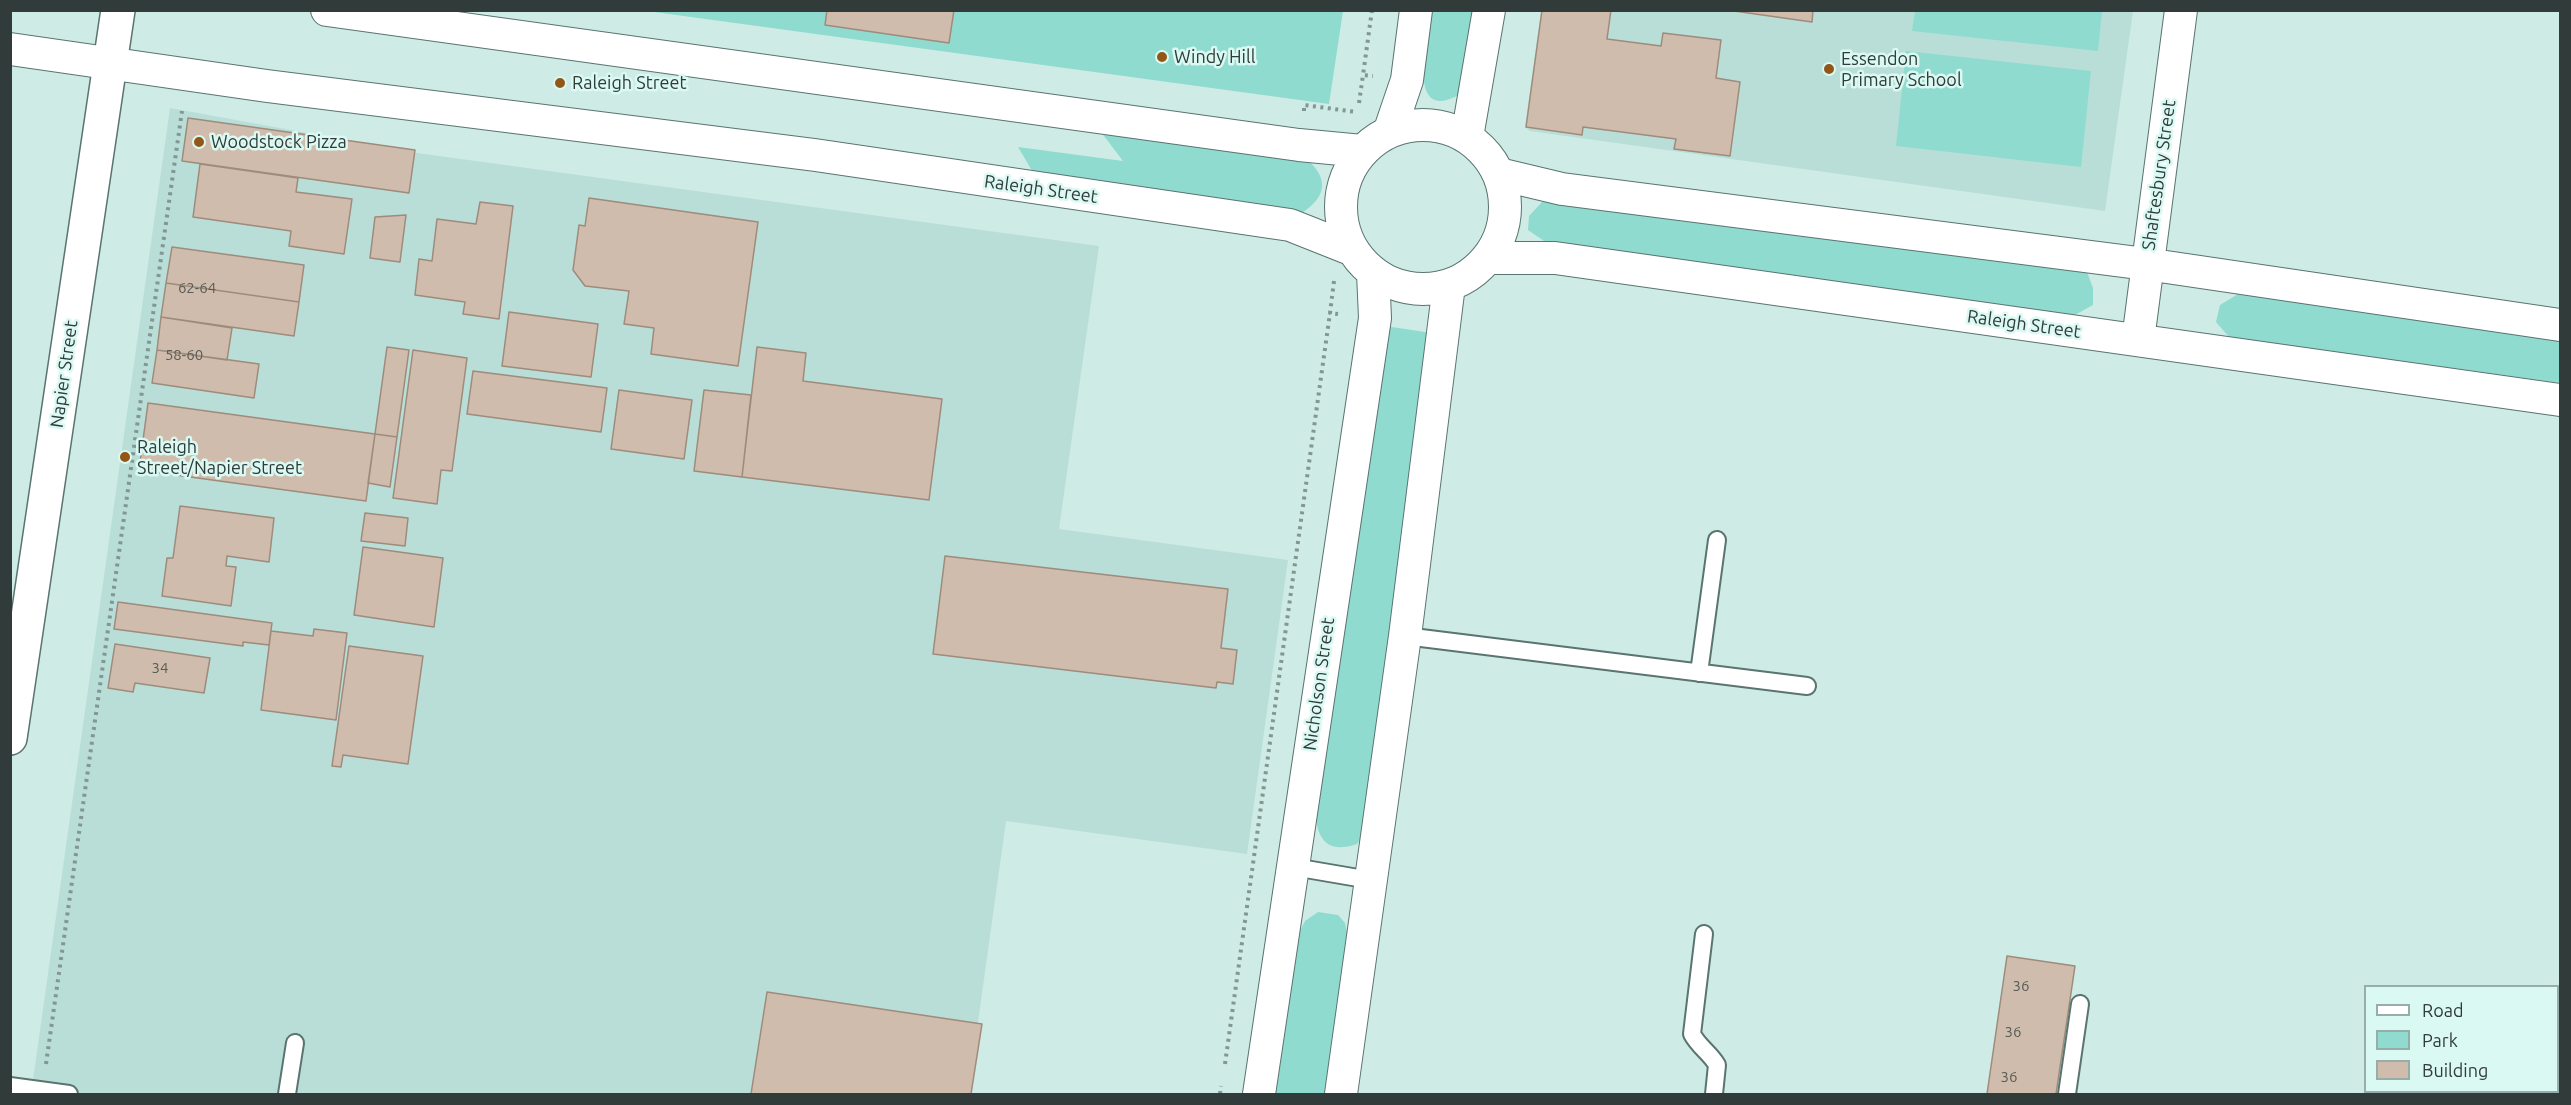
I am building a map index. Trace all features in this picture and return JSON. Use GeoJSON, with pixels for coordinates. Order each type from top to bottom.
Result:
{"type":"FeatureCollection","features":[{"type":"Feature","properties":{"kind":"street","name":"Napier Street"},"geometry":{"type":"LineString","coordinates":[[10,738],[118,10]]}},
{"type":"Feature","properties":{"kind":"street"},"geometry":{"type":"LineString","coordinates":[[327,10],[1299,145],[1362,151]]}},
{"type":"Feature","properties":{"kind":"street"},"geometry":{"type":"LineString","coordinates":[[1390,130],[1407,80],[1416,10]]}},
{"type":"Feature","properties":{"kind":"street"},"geometry":{"type":"LineString","coordinates":[[1467,137],[1489,10]]}},
{"type":"Feature","properties":{"kind":"street","name":"Shaftesbury Street"},"geometry":{"type":"LineString","coordinates":[[2138,340],[2146,264],[2181,10]]}},
{"type":"Feature","properties":{"kind":"street","name":"Raleigh Street"},"geometry":{"type":"LineString","coordinates":[[10,49],[267,86],[815,155],[1290,225],[1344,261]]}},
{"type":"Feature","properties":{"kind":"street"},"geometry":{"type":"LineString","coordinates":[[1416,124],[1443,126],[1467,137],[1486,153],[1499,174],[1505,195],[1505,217],[1500,239],[1488,258],[1470,275],[1449,285],[1423,290],[1396,285],[1344,261],[1340,199],[1347,173],[1362,151],[1390,130],[1416,124]]}},
{"type":"Feature","properties":{"kind":"street"},"geometry":{"type":"LineString","coordinates":[[1499,174],[1562,189],[2146,264],[2560,325]]}},
{"type":"Feature","properties":{"kind":"street","name":"Raleigh Street"},"geometry":{"type":"LineString","coordinates":[[1488,258],[1555,258],[2560,400]]}},
{"type":"Feature","properties":{"kind":"street","name":"Nicholson Street"},"geometry":{"type":"LineString","coordinates":[[1259,1095],[1375,318],[1373,273]]}},
{"type":"Feature","properties":{"kind":"street"},"geometry":{"type":"LineString","coordinates":[[1341,1095],[1405,636],[1449,285]]}},
{"type":"Feature","properties":{"kind":"lane"},"geometry":{"type":"LineString","coordinates":[[1699,673],[1717,540]]}},
{"type":"Feature","properties":{"kind":"lane"},"geometry":{"type":"LineString","coordinates":[[1405,636],[1807,686]]}},
{"type":"Feature","properties":{"kind":"lane"},"geometry":{"type":"LineString","coordinates":[[1294,867],[1370,880]]}},
{"type":"Feature","properties":{"kind":"lane"},"geometry":{"type":"LineString","coordinates":[[1704,933],[1692,1034],[1697,1044],[1709,1053],[1717,1065],[1714,1095]]}},
{"type":"Feature","properties":{"kind":"lane"},"geometry":{"type":"LineString","coordinates":[[2067,1095],[2080,1004]]}},
{"type":"Feature","properties":{"kind":"lane"},"geometry":{"type":"LineString","coordinates":[[287,1095],[295,1043]]}},
{"type":"Feature","properties":{"kind":"lane"},"geometry":{"type":"LineString","coordinates":[[10,1086],[69,1095]]}},
{"type":"Feature","properties":{"kind":"path"},"geometry":{"type":"LineString","coordinates":[[1299,145],[1304,105],[1358,112],[1363,75]]}},
{"type":"Feature","properties":{"kind":"path"},"geometry":{"type":"LineString","coordinates":[[42,1091],[182,111]]}},
{"type":"Feature","properties":{"kind":"path"},"geometry":{"type":"LineString","coordinates":[[1223,1071],[1330,313],[1344,261]]}},
{"type":"Feature","properties":{"kind":"path"},"geometry":{"type":"LineString","coordinates":[[1330,313],[1375,318]]}},
{"type":"Feature","properties":{"kind":"path"},"geometry":{"type":"LineString","coordinates":[[1220,1095],[1222,1083]]}},
{"type":"Feature","properties":{"kind":"shaded area","name":"Essendon Primary School"},"geometry":{"type":"Polygon","coordinates":[[[1541,11],[2133,11],[2105,211],[1530,131],[1525,127],[1541,11]]]}},
{"type":"Feature","properties":{"kind":"shaded area"},"geometry":{"type":"Polygon","coordinates":[[[170,108],[417,153],[1099,246],[1059,529],[1288,560],[1247,854],[1006,821],[968,1094],[31,1094],[170,108]]]}},
{"type":"Feature","properties":{"kind":"green space"},"geometry":{"type":"Polygon","coordinates":[[[1915,10],[2102,11],[2098,51],[1912,31],[1915,10]]]}},
{"type":"Feature","properties":{"kind":"green space","name":"Windy Hill"},"geometry":{"type":"Polygon","coordinates":[[[647,11],[1343,11],[1329,104],[647,11]]]}},
{"type":"Feature","properties":{"kind":"green space"},"geometry":{"type":"Polygon","coordinates":[[[1431,11],[1475,11],[1460,94],[1443,101],[1432,98],[1426,88],[1423,74],[1431,11]]]}},
{"type":"Feature","properties":{"kind":"green space"},"geometry":{"type":"Polygon","coordinates":[[[1906,51],[2091,71],[2081,167],[1896,146],[1906,51]]]}},
{"type":"Feature","properties":{"kind":"green space"},"geometry":{"type":"Polygon","coordinates":[[[1101,132],[1309,161],[1320,176],[1322,190],[1315,202],[1302,213],[1034,174],[1018,147],[1123,161],[1101,132]]]}},
{"type":"Feature","properties":{"kind":"green space"},"geometry":{"type":"Polygon","coordinates":[[[1543,201],[2087,272],[2093,288],[2093,305],[2073,316],[1547,243],[1528,230],[1529,216],[1543,201]]]}},
{"type":"Feature","properties":{"kind":"green space"},"geometry":{"type":"Polygon","coordinates":[[[2243,291],[2560,336],[2560,383],[2229,337],[2216,322],[2220,305],[2243,291]]]}},
{"type":"Feature","properties":{"kind":"green space"},"geometry":{"type":"Polygon","coordinates":[[[1385,326],[1432,333],[1363,835],[1357,844],[1337,847],[1329,845],[1320,834],[1315,807],[1385,326]]]}},
{"type":"Feature","properties":{"kind":"green space"},"geometry":{"type":"Polygon","coordinates":[[[1318,912],[1338,915],[1345,923],[1348,937],[1325,1094],[1276,1094],[1299,933],[1305,921],[1318,912]]]}},
{"type":"Feature","properties":{"kind":"building"},"geometry":{"type":"Polygon","coordinates":[[[827,10],[954,10],[949,43],[825,25],[827,10]]]}},
{"type":"Feature","properties":{"kind":"building"},"geometry":{"type":"Polygon","coordinates":[[[1542,10],[1611,10],[1607,39],[1661,46],[1663,33],[1721,40],[1716,78],[1740,82],[1730,156],[1674,149],[1676,139],[1583,127],[1582,135],[1526,127],[1542,10]]]}},
{"type":"Feature","properties":{"kind":"building"},"geometry":{"type":"Polygon","coordinates":[[[1727,10],[1813,10],[1812,22],[1727,10]]]}},
{"type":"Feature","properties":{"kind":"building"},"geometry":{"type":"Polygon","coordinates":[[[188,118],[415,150],[409,193],[182,161],[188,118]]]}},
{"type":"Feature","properties":{"kind":"building"},"geometry":{"type":"Polygon","coordinates":[[[200,164],[298,178],[296,192],[352,199],[344,254],[289,246],[291,231],[193,217],[200,164]]]}},
{"type":"Feature","properties":{"kind":"building"},"geometry":{"type":"Polygon","coordinates":[[[589,198],[758,222],[738,366],[651,354],[654,328],[624,324],[629,291],[585,286],[573,270],[579,225],[585,226],[589,198]]]}},
{"type":"Feature","properties":{"kind":"building"},"geometry":{"type":"Polygon","coordinates":[[[480,202],[513,206],[499,319],[463,314],[465,302],[415,295],[419,259],[432,261],[437,219],[476,224],[480,202]]]}},
{"type":"Feature","properties":{"kind":"building"},"geometry":{"type":"Polygon","coordinates":[[[406,215],[400,262],[370,258],[375,217],[406,215]]]}},
{"type":"Feature","properties":{"kind":"building"},"geometry":{"type":"Polygon","coordinates":[[[172,247],[304,265],[299,302],[166,283],[172,247]]]}},
{"type":"Feature","properties":{"kind":"building"},"geometry":{"type":"Polygon","coordinates":[[[166,283],[299,302],[294,336],[161,317],[166,283]]]}},
{"type":"Feature","properties":{"kind":"building"},"geometry":{"type":"Polygon","coordinates":[[[509,312],[598,324],[591,377],[502,366],[509,312]]]}},
{"type":"Feature","properties":{"kind":"building"},"geometry":{"type":"Polygon","coordinates":[[[161,317],[232,328],[227,360],[157,350],[161,317]]]}},
{"type":"Feature","properties":{"kind":"building"},"geometry":{"type":"Polygon","coordinates":[[[387,347],[409,350],[397,437],[375,434],[387,347]]]}},
{"type":"Feature","properties":{"kind":"building"},"geometry":{"type":"Polygon","coordinates":[[[757,347],[806,353],[803,381],[942,399],[929,500],[742,477],[757,347]]]}},
{"type":"Feature","properties":{"kind":"building"},"geometry":{"type":"Polygon","coordinates":[[[157,350],[259,364],[254,398],[152,383],[157,350]]]}},
{"type":"Feature","properties":{"kind":"building"},"geometry":{"type":"Polygon","coordinates":[[[413,350],[467,358],[452,471],[441,470],[437,504],[393,498],[413,350]]]}},
{"type":"Feature","properties":{"kind":"building"},"geometry":{"type":"Polygon","coordinates":[[[473,371],[607,388],[601,432],[467,414],[473,371]]]}},
{"type":"Feature","properties":{"kind":"building"},"geometry":{"type":"Polygon","coordinates":[[[619,390],[692,400],[684,459],[611,449],[619,390]]]}},
{"type":"Feature","properties":{"kind":"building"},"geometry":{"type":"Polygon","coordinates":[[[704,390],[751,395],[742,477],[694,471],[704,390]]]}},
{"type":"Feature","properties":{"kind":"building"},"geometry":{"type":"Polygon","coordinates":[[[148,403],[375,434],[366,501],[139,470],[148,403]]]}},
{"type":"Feature","properties":{"kind":"building"},"geometry":{"type":"Polygon","coordinates":[[[375,434],[397,437],[390,487],[368,483],[375,434]]]}},
{"type":"Feature","properties":{"kind":"building"},"geometry":{"type":"Polygon","coordinates":[[[180,506],[274,518],[269,562],[227,556],[226,566],[236,567],[231,606],[162,596],[167,558],[173,558],[180,506]]]}},
{"type":"Feature","properties":{"kind":"building"},"geometry":{"type":"Polygon","coordinates":[[[365,513],[408,518],[405,546],[361,541],[365,513]]]}},
{"type":"Feature","properties":{"kind":"building"},"geometry":{"type":"Polygon","coordinates":[[[363,547],[443,558],[434,627],[354,615],[363,547]]]}},
{"type":"Feature","properties":{"kind":"building"},"geometry":{"type":"Polygon","coordinates":[[[945,556],[1228,589],[1221,648],[1237,650],[1233,684],[1217,682],[1216,688],[933,654],[945,556]]]}},
{"type":"Feature","properties":{"kind":"building"},"geometry":{"type":"Polygon","coordinates":[[[118,602],[272,623],[269,645],[243,642],[243,646],[114,629],[118,602]]]}},
{"type":"Feature","properties":{"kind":"building"},"geometry":{"type":"Polygon","coordinates":[[[314,629],[347,633],[336,720],[261,710],[271,631],[313,636],[314,629]]]}},
{"type":"Feature","properties":{"kind":"building"},"geometry":{"type":"Polygon","coordinates":[[[115,644],[210,658],[204,693],[135,683],[133,692],[108,688],[115,644]]]}},
{"type":"Feature","properties":{"kind":"building"},"geometry":{"type":"Polygon","coordinates":[[[349,646],[423,656],[408,764],[343,755],[341,767],[332,766],[349,646]]]}},
{"type":"Feature","properties":{"kind":"building"},"geometry":{"type":"Polygon","coordinates":[[[2007,956],[2075,966],[2056,1094],[1987,1094],[2007,956]]]}},
{"type":"Feature","properties":{"kind":"building"},"geometry":{"type":"Polygon","coordinates":[[[767,992],[982,1024],[971,1094],[751,1094],[767,992]]]}},
{"type":"Feature","properties":{"kind":"place","name":"Windy Hill"},"geometry":{"type":"Point","coordinates":[1162,57]}},
{"type":"Feature","properties":{"kind":"place","name":"Essendon Primary School"},"geometry":{"type":"Point","coordinates":[1829,69]}},
{"type":"Feature","properties":{"kind":"place","name":"Raleigh Street"},"geometry":{"type":"Point","coordinates":[560,83]}},
{"type":"Feature","properties":{"kind":"place","name":"Woodstock Pizza"},"geometry":{"type":"Point","coordinates":[199,142]}},
{"type":"Feature","properties":{"kind":"place","name":"Raleigh Street/Napier Street"},"geometry":{"type":"Point","coordinates":[125,457]}}]}
